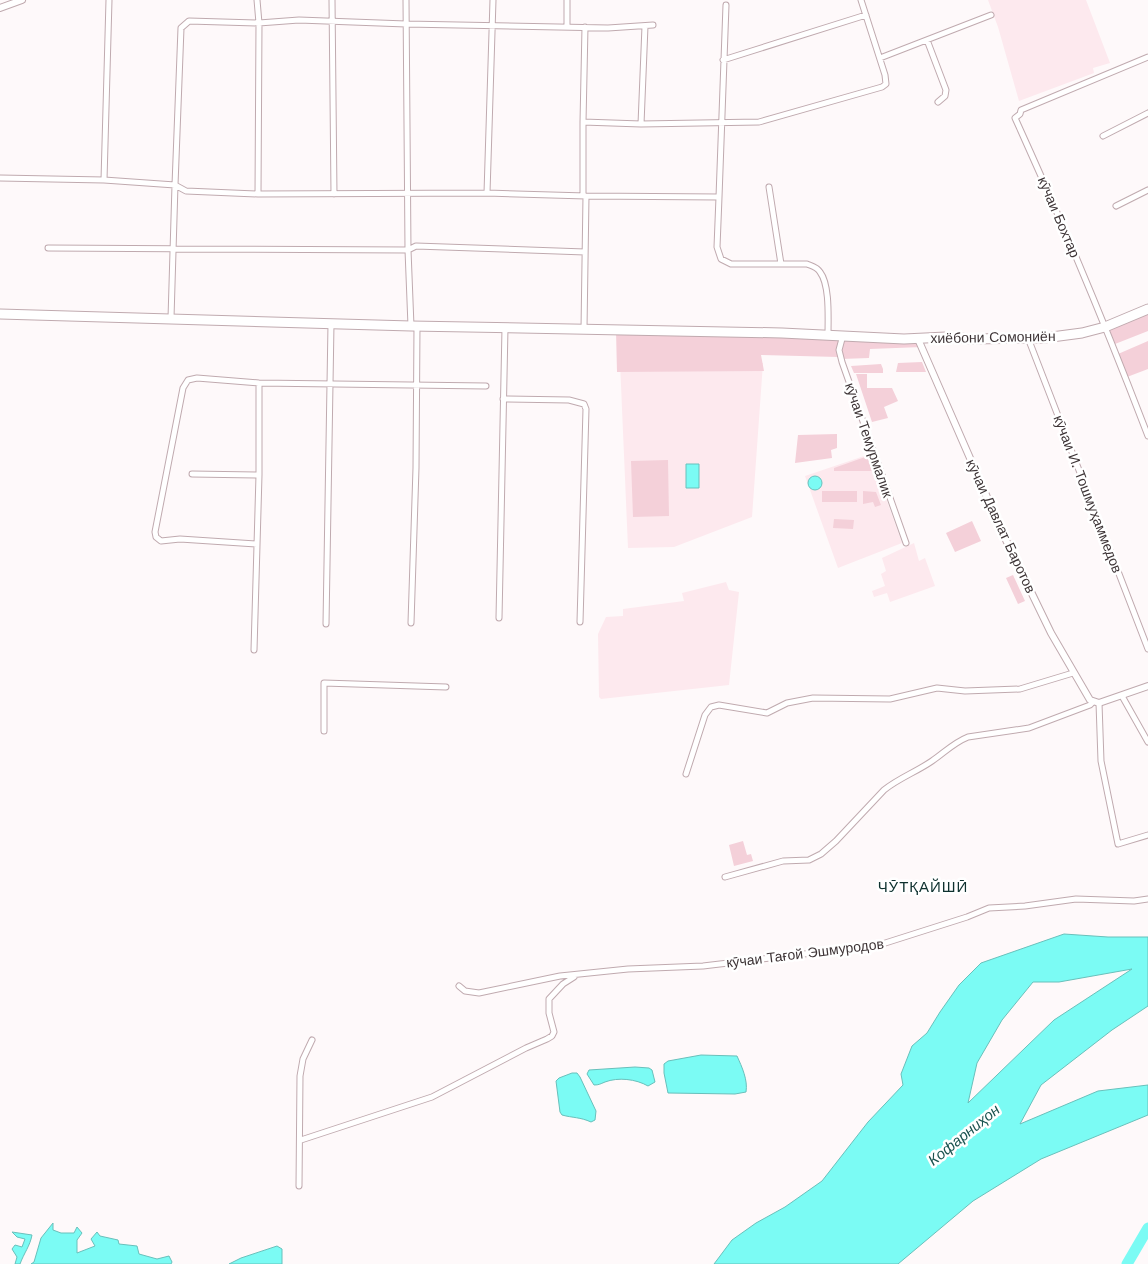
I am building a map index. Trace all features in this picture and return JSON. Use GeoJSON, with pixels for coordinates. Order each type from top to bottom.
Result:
{"type":"FeatureCollection","features":[{"type":"Feature","properties":{"kind":"highway","name":"хиёбони Сомониён"},"geometry":{"type":"LineString","coordinates":[[1106,329],[1148,309]]}},
{"type":"Feature","properties":{"kind":"highway","name":"хиёбони Сомониён"},"geometry":{"type":"LineString","coordinates":[[0,314],[331,324],[843,335],[918,339],[946,337],[1029,341],[1106,329],[1148,315]]}},
{"type":"Feature","properties":{"kind":"street"},"geometry":{"type":"LineString","coordinates":[[0,8],[22,0]]}},
{"type":"Feature","properties":{"kind":"street"},"geometry":{"type":"LineString","coordinates":[[104,180],[109,0]]}},
{"type":"Feature","properties":{"kind":"street"},"geometry":{"type":"LineString","coordinates":[[257,0],[259,22],[258,194]]}},
{"type":"Feature","properties":{"kind":"street"},"geometry":{"type":"LineString","coordinates":[[332,0],[334,194]]}},
{"type":"Feature","properties":{"kind":"street"},"geometry":{"type":"LineString","coordinates":[[406,0],[408,250],[416,385],[416,468],[411,623]]}},
{"type":"Feature","properties":{"kind":"street"},"geometry":{"type":"LineString","coordinates":[[487,193],[493,0]]}},
{"type":"Feature","properties":{"kind":"street"},"geometry":{"type":"LineString","coordinates":[[567,0],[567,27]]}},
{"type":"Feature","properties":{"kind":"street"},"geometry":{"type":"LineString","coordinates":[[583,122],[642,124],[759,122],[882,87],[886,84],[886,80],[861,0]]}},
{"type":"Feature","properties":{"kind":"street"},"geometry":{"type":"LineString","coordinates":[[726,5],[720,123],[717,247],[721,259],[731,264],[807,264],[813,266],[821,273],[826,291],[828,335]]}},
{"type":"Feature","properties":{"kind":"street"},"geometry":{"type":"LineString","coordinates":[[723,60],[866,15]]}},
{"type":"Feature","properties":{"kind":"street"},"geometry":{"type":"LineString","coordinates":[[880,58],[991,15]]}},
{"type":"Feature","properties":{"kind":"street"},"geometry":{"type":"LineString","coordinates":[[172,318],[181,28],[188,21],[259,22],[299,20],[567,27],[653,25]]}},
{"type":"Feature","properties":{"kind":"street"},"geometry":{"type":"LineString","coordinates":[[642,124],[645,26]]}},
{"type":"Feature","properties":{"kind":"street"},"geometry":{"type":"LineString","coordinates":[[584,329],[583,122],[586,27]]}},
{"type":"Feature","properties":{"kind":"street"},"geometry":{"type":"LineString","coordinates":[[926,40],[946,90],[945,96],[938,102]]}},
{"type":"Feature","properties":{"kind":"street","name":"кӯчаи Бохтар"},"geometry":{"type":"LineString","coordinates":[[1106,329],[1015,118],[1020,114],[1021,110],[1148,57]]}},
{"type":"Feature","properties":{"kind":"street"},"geometry":{"type":"LineString","coordinates":[[1103,136],[1148,113]]}},
{"type":"Feature","properties":{"kind":"street"},"geometry":{"type":"LineString","coordinates":[[0,178],[104,180],[175,185],[186,191],[258,194],[487,193],[719,197]]}},
{"type":"Feature","properties":{"kind":"street"},"geometry":{"type":"LineString","coordinates":[[769,187],[781,264]]}},
{"type":"Feature","properties":{"kind":"street"},"geometry":{"type":"LineString","coordinates":[[1116,206],[1148,190]]}},
{"type":"Feature","properties":{"kind":"street"},"geometry":{"type":"LineString","coordinates":[[48,248],[408,250],[416,246],[585,252]]}},
{"type":"Feature","properties":{"kind":"street"},"geometry":{"type":"LineString","coordinates":[[326,624],[331,324]]}},
{"type":"Feature","properties":{"kind":"street"},"geometry":{"type":"LineString","coordinates":[[499,618],[505,328]]}},
{"type":"Feature","properties":{"kind":"street"},"geometry":{"type":"LineString","coordinates":[[1106,329],[1148,436]]}},
{"type":"Feature","properties":{"kind":"street","name":"кӯчаи Темурмалик"},"geometry":{"type":"LineString","coordinates":[[843,335],[839,352],[843,366],[906,543]]}},
{"type":"Feature","properties":{"kind":"street","name":"кӯчаи Давлат Баротов"},"geometry":{"type":"LineString","coordinates":[[918,339],[1004,536],[1051,633],[1074,673],[1096,702]]}},
{"type":"Feature","properties":{"kind":"street","name":"кӯчаи И. Тошмуҳаммедов"},"geometry":{"type":"LineString","coordinates":[[1029,341],[1148,649]]}},
{"type":"Feature","properties":{"kind":"street"},"geometry":{"type":"LineString","coordinates":[[257,544],[180,540],[161,541],[156,537],[155,532],[183,388],[188,380],[197,378],[259,383],[486,386]]}},
{"type":"Feature","properties":{"kind":"street"},"geometry":{"type":"LineString","coordinates":[[254,650],[259,475],[259,383]]}},
{"type":"Feature","properties":{"kind":"street"},"geometry":{"type":"LineString","coordinates":[[503,399],[569,400],[584,404],[586,409],[580,622]]}},
{"type":"Feature","properties":{"kind":"street"},"geometry":{"type":"LineString","coordinates":[[192,474],[259,475]]}},
{"type":"Feature","properties":{"kind":"street"},"geometry":{"type":"LineString","coordinates":[[686,774],[705,715],[711,707],[719,705],[766,713],[787,703],[813,698],[890,699],[937,688],[964,692],[1020,689],[1074,673]]}},
{"type":"Feature","properties":{"kind":"street"},"geometry":{"type":"LineString","coordinates":[[324,731],[324,683],[446,687]]}},
{"type":"Feature","properties":{"kind":"street"},"geometry":{"type":"LineString","coordinates":[[725,877],[783,862],[808,860],[821,854],[836,841],[884,790],[932,761],[958,741],[968,737],[1036,726],[1096,702],[1122,696],[1148,686]]}},
{"type":"Feature","properties":{"kind":"street"},"geometry":{"type":"LineString","coordinates":[[1122,696],[1148,742]]}},
{"type":"Feature","properties":{"kind":"street"},"geometry":{"type":"LineString","coordinates":[[1096,702],[1101,761],[1118,844],[1148,835]]}},
{"type":"Feature","properties":{"kind":"street","name":"кӯчаи Тағой Эшмуродов"},"geometry":{"type":"LineString","coordinates":[[459,986],[466,991],[479,993],[560,976],[575,976],[628,969],[703,966],[878,945],[950,923],[989,908],[1026,906],[1076,899],[1134,901],[1148,899]]}},
{"type":"Feature","properties":{"kind":"street"},"geometry":{"type":"LineString","coordinates":[[301,1140],[432,1096],[552,1036],[554,1032],[549,1013],[549,999],[563,984],[575,976]]}},
{"type":"Feature","properties":{"kind":"street"},"geometry":{"type":"LineString","coordinates":[[299,1186],[301,1140],[300,1076],[303,1059],[312,1040]]}},
{"type":"Feature","properties":{"kind":"shaded area"},"geometry":{"type":"Polygon","coordinates":[[[988,0],[1086,0],[1110,63],[1093,68],[1094,73],[1019,101],[998,27],[988,0]]]}},
{"type":"Feature","properties":{"kind":"shaded area"},"geometry":{"type":"Polygon","coordinates":[[[1148,314],[1148,331],[1115,344],[1109,330],[1148,314]]]}},
{"type":"Feature","properties":{"kind":"shaded area"},"geometry":{"type":"Polygon","coordinates":[[[616,331],[840,337],[836,351],[838,357],[761,355],[764,371],[617,372],[616,331]]]}},
{"type":"Feature","properties":{"kind":"shaded area"},"geometry":{"type":"Polygon","coordinates":[[[843,335],[918,339],[922,347],[870,349],[869,358],[841,359],[839,350],[843,335]]]}},
{"type":"Feature","properties":{"kind":"shaded area"},"geometry":{"type":"Polygon","coordinates":[[[1148,341],[1148,369],[1127,377],[1118,354],[1148,341]]]}},
{"type":"Feature","properties":{"kind":"shaded area"},"geometry":{"type":"Polygon","coordinates":[[[620,362],[763,363],[752,517],[674,547],[628,548],[620,362]]]}},
{"type":"Feature","properties":{"kind":"shaded area"},"geometry":{"type":"Polygon","coordinates":[[[922,362],[926,372],[896,372],[898,363],[922,362]]]}},
{"type":"Feature","properties":{"kind":"shaded area"},"geometry":{"type":"Polygon","coordinates":[[[881,364],[883,373],[854,373],[851,366],[881,364]]]}},
{"type":"Feature","properties":{"kind":"shaded area"},"geometry":{"type":"Polygon","coordinates":[[[856,374],[867,374],[867,388],[892,388],[898,401],[884,407],[888,418],[872,422],[856,374]]]}},
{"type":"Feature","properties":{"kind":"shaded area"},"geometry":{"type":"Polygon","coordinates":[[[837,434],[837,448],[831,450],[832,458],[795,463],[798,435],[837,434]]]}},
{"type":"Feature","properties":{"kind":"shaded area"},"geometry":{"type":"Polygon","coordinates":[[[870,454],[902,543],[838,568],[805,476],[870,454]]]}},
{"type":"Feature","properties":{"kind":"shaded area"},"geometry":{"type":"Polygon","coordinates":[[[868,456],[873,471],[834,471],[834,468],[868,456]]]}},
{"type":"Feature","properties":{"kind":"shaded area"},"geometry":{"type":"Polygon","coordinates":[[[668,460],[669,516],[633,517],[631,461],[668,460]]]}},
{"type":"Feature","properties":{"kind":"shaded area"},"geometry":{"type":"Polygon","coordinates":[[[822,491],[857,491],[857,502],[822,502],[822,491]]]}},
{"type":"Feature","properties":{"kind":"shaded area"},"geometry":{"type":"Polygon","coordinates":[[[863,491],[876,492],[881,505],[875,507],[873,502],[863,504],[863,491]]]}},
{"type":"Feature","properties":{"kind":"shaded area"},"geometry":{"type":"Polygon","coordinates":[[[834,519],[854,520],[853,529],[833,528],[834,519]]]}},
{"type":"Feature","properties":{"kind":"shaded area"},"geometry":{"type":"Polygon","coordinates":[[[972,521],[981,541],[955,552],[946,533],[972,521]]]}},
{"type":"Feature","properties":{"kind":"shaded area"},"geometry":{"type":"Polygon","coordinates":[[[914,543],[919,561],[925,558],[935,586],[890,602],[887,593],[874,597],[872,591],[885,586],[881,574],[886,571],[882,558],[914,543]]]}},
{"type":"Feature","properties":{"kind":"shaded area"},"geometry":{"type":"Polygon","coordinates":[[[1013,575],[1025,601],[1018,604],[1006,578],[1013,575]]]}},
{"type":"Feature","properties":{"kind":"shaded area"},"geometry":{"type":"Polygon","coordinates":[[[726,582],[729,590],[739,592],[729,685],[601,699],[599,697],[598,634],[606,617],[623,616],[623,609],[684,601],[682,593],[726,582]]]}},
{"type":"Feature","properties":{"kind":"shaded area"},"geometry":{"type":"Polygon","coordinates":[[[743,841],[747,855],[751,854],[753,861],[734,866],[729,845],[743,841]]]}},
{"type":"Feature","properties":{"kind":"water"},"geometry":{"type":"Polygon","coordinates":[[[686,464],[699,464],[699,488],[686,488],[686,464]]]}},
{"type":"Feature","properties":{"kind":"water"},"geometry":{"type":"Polygon","coordinates":[[[815,476],[820,478],[822,483],[820,488],[815,490],[810,488],[808,483],[810,478],[815,476]]]}},
{"type":"Feature","properties":{"kind":"water","name":"Кофарниҳон"},"geometry":{"type":"Polygon","coordinates":[[[1064,934],[1148,937],[1148,1006],[1112,1030],[1041,1085],[1020,1124],[1098,1091],[1148,1085],[1148,1115],[1041,1159],[973,1201],[898,1264],[714,1264],[732,1240],[822,1181],[868,1122],[903,1085],[901,1074],[912,1046],[927,1033],[959,985],[981,963],[1064,934]],[[1132,969],[1059,982],[1033,982],[1002,1020],[977,1063],[968,1103],[1054,1020],[1132,969]]]}},
{"type":"Feature","properties":{"kind":"water"},"geometry":{"type":"Polygon","coordinates":[[[701,1055],[737,1056],[743,1069],[746,1092],[735,1094],[668,1093],[664,1064],[668,1061],[701,1055]]]}},
{"type":"Feature","properties":{"kind":"water"},"geometry":{"type":"Polygon","coordinates":[[[635,1067],[652,1070],[655,1082],[648,1086],[621,1079],[594,1085],[587,1074],[589,1070],[635,1067]]]}},
{"type":"Feature","properties":{"kind":"water"},"geometry":{"type":"Polygon","coordinates":[[[572,1073],[577,1073],[580,1077],[596,1111],[595,1120],[591,1122],[562,1115],[560,1112],[556,1081],[572,1073]]]}},
{"type":"Feature","properties":{"kind":"water"},"geometry":{"type":"Polygon","coordinates":[[[53,1223],[53,1230],[61,1233],[74,1233],[77,1227],[82,1233],[77,1240],[77,1253],[95,1246],[91,1239],[97,1232],[100,1236],[118,1240],[119,1244],[137,1246],[139,1254],[157,1259],[169,1256],[172,1262],[171,1264],[31,1264],[34,1262],[41,1238],[53,1223]]]}},
{"type":"Feature","properties":{"kind":"water"},"geometry":{"type":"Polygon","coordinates":[[[12,1232],[32,1235],[20,1264],[15,1264],[17,1257],[12,1249],[15,1245],[22,1247],[25,1239],[17,1237],[12,1232]]]}},
{"type":"Feature","properties":{"kind":"water"},"geometry":{"type":"Polygon","coordinates":[[[277,1246],[282,1249],[282,1264],[229,1264],[241,1258],[277,1246]]]}},
{"type":"Feature","properties":{"kind":"waterway"},"geometry":{"type":"LineString","coordinates":[[1127,1264],[1148,1228]]}},
{"type":"Feature","properties":{"kind":"district","name":"ЧӮТҚАЙШӢ"},"geometry":{"type":"Point","coordinates":[923,887]}}]}
